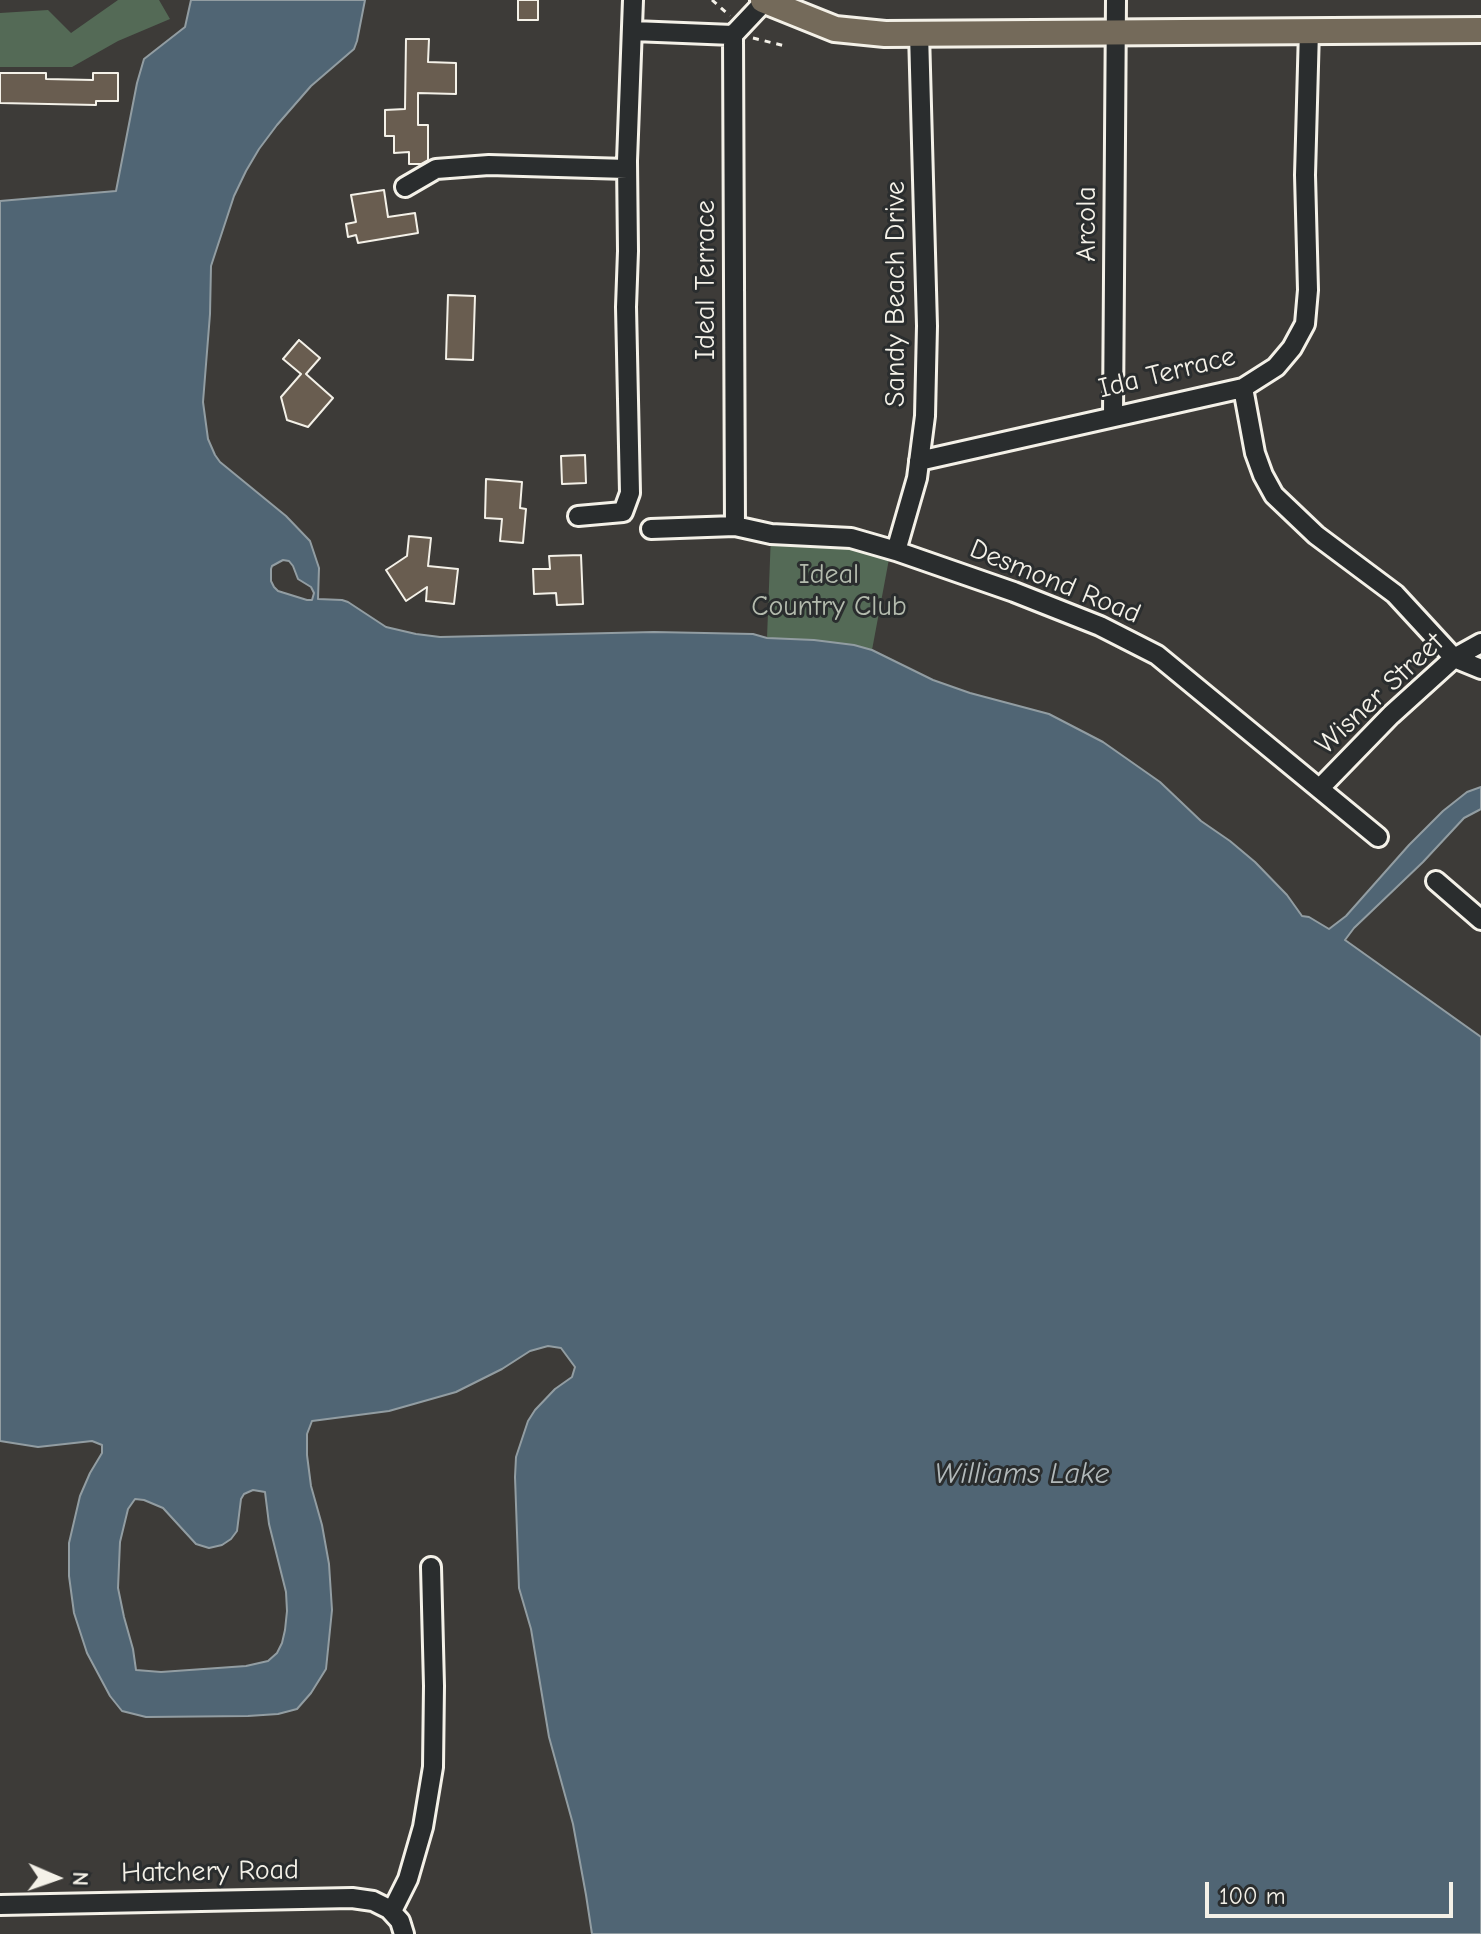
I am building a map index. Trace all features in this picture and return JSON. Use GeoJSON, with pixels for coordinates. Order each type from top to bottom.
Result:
{"type":"FeatureCollection","features":[{"type":"Feature","properties":{"kind":"main road"},"geometry":{"type":"LineString","coordinates":[[764,1],[835,29],[885,34],[1481,30]]}},
{"type":"Feature","properties":{"kind":"street"},"geometry":{"type":"LineString","coordinates":[[578,516],[623,512],[630,493],[626,307],[633,0]]}},
{"type":"Feature","properties":{"kind":"street","name":"Arcola"},"geometry":{"type":"LineString","coordinates":[[1113,416],[1116,0]]}},
{"type":"Feature","properties":{"kind":"street"},"geometry":{"type":"LineString","coordinates":[[633,31],[739,30],[764,1]]}},
{"type":"Feature","properties":{"kind":"street","name":"Ideal Terrace"},"geometry":{"type":"LineString","coordinates":[[735,526],[739,30]]}},
{"type":"Feature","properties":{"kind":"street","name":"Ida Terrace"},"geometry":{"type":"LineString","coordinates":[[919,461],[1243,388],[1276,367],[1292,348],[1305,324],[1308,290],[1305,175],[1309,30]]}},
{"type":"Feature","properties":{"kind":"street","name":"Sandy Beach Drive"},"geometry":{"type":"LineString","coordinates":[[896,551],[917,478],[925,416],[927,326],[919,33]]}},
{"type":"Feature","properties":{"kind":"street"},"geometry":{"type":"LineString","coordinates":[[405,187],[436,169],[489,165],[627,169]]}},
{"type":"Feature","properties":{"kind":"street"},"geometry":{"type":"LineString","coordinates":[[1243,388],[1255,453],[1274,495],[1316,535],[1395,594],[1454,658],[1481,669]]}},
{"type":"Feature","properties":{"kind":"street","name":"Desmond Road"},"geometry":{"type":"LineString","coordinates":[[651,529],[735,526],[771,534],[851,538],[1014,592],[1086,620],[1157,655],[1378,837]]}},
{"type":"Feature","properties":{"kind":"street","name":"Wisner Street"},"geometry":{"type":"LineString","coordinates":[[1320,788],[1391,715],[1454,658],[1481,643]]}},
{"type":"Feature","properties":{"kind":"street"},"geometry":{"type":"LineString","coordinates":[[1436,881],[1481,920]]}},
{"type":"Feature","properties":{"kind":"street"},"geometry":{"type":"LineString","coordinates":[[404,1934],[400,1921],[392,1911],[408,1879],[423,1827],[433,1767],[431,1567]]}},
{"type":"Feature","properties":{"kind":"street","name":"Hatchery Road"},"geometry":{"type":"LineString","coordinates":[[0,1905],[338,1897],[373,1901],[392,1911]]}},
{"type":"Feature","properties":{"kind":"path"},"geometry":{"type":"LineString","coordinates":[[712,0],[739,30],[754,38],[785,46]]}},
{"type":"Feature","properties":{"kind":"green space"},"geometry":{"type":"Polygon","coordinates":[[[118,0],[159,0],[170,19],[118,41],[72,67],[0,67],[0,13],[48,10],[71,33],[118,0]]]}},
{"type":"Feature","properties":{"kind":"green space","name":"Ideal Country Club"},"geometry":{"type":"Polygon","coordinates":[[[771,534],[896,551],[889,559],[872,650],[767,638],[771,534]]]}},
{"type":"Feature","properties":{"kind":"water","name":"Williams Lake"},"geometry":{"type":"Polygon","coordinates":[[[191,0],[365,0],[354,49],[311,86],[277,125],[246,171],[234,196],[211,266],[203,402],[208,439],[220,462],[286,516],[310,541],[319,568],[318,599],[348,602],[386,627],[440,637],[654,632],[753,634],[767,638],[854,645],[872,650],[933,680],[1049,714],[1103,742],[1160,782],[1201,821],[1255,862],[1287,895],[1302,916],[1329,929],[1346,916],[1443,811],[1467,792],[1481,787],[1481,809],[1464,818],[1345,940],[1481,1037],[1481,1934],[592,1934],[573,1824],[549,1737],[531,1629],[519,1588],[516,1457],[535,1410],[572,1377],[575,1367],[561,1348],[548,1346],[530,1351],[456,1392],[389,1411],[312,1421],[307,1434],[307,1455],[329,1564],[332,1610],[326,1669],[297,1709],[248,1716],[146,1717],[122,1711],[110,1696],[87,1653],[74,1613],[69,1576],[69,1543],[80,1496],[102,1453],[102,1445],[92,1441],[38,1447],[0,1441],[0,201],[116,191],[144,59],[185,27],[191,0]],[[283,560],[271,569],[274,587],[278,591],[312,600],[314,593],[311,587],[298,579],[289,561],[283,560]],[[253,1490],[241,1499],[237,1531],[231,1539],[209,1548],[196,1544],[163,1508],[135,1499],[128,1509],[120,1542],[118,1588],[136,1670],[161,1672],[246,1666],[268,1661],[277,1653],[285,1630],[286,1592],[269,1524],[265,1492],[253,1490]]]}},
{"type":"Feature","properties":{"kind":"building"},"geometry":{"type":"Polygon","coordinates":[[[518,0],[538,0],[538,20],[518,20],[518,0]]]}},
{"type":"Feature","properties":{"kind":"building"},"geometry":{"type":"Polygon","coordinates":[[[406,39],[429,39],[428,62],[456,63],[456,94],[418,93],[418,125],[428,125],[428,160],[421,164],[409,164],[409,152],[394,153],[394,136],[385,136],[385,110],[405,109],[406,39]]]}},
{"type":"Feature","properties":{"kind":"building"},"geometry":{"type":"Polygon","coordinates":[[[0,73],[46,73],[46,79],[93,80],[93,73],[118,73],[118,101],[96,101],[96,105],[0,103],[0,73]]]}},
{"type":"Feature","properties":{"kind":"building"},"geometry":{"type":"Polygon","coordinates":[[[384,190],[388,217],[415,213],[418,233],[358,243],[356,235],[348,237],[346,224],[356,222],[351,195],[384,190]]]}},
{"type":"Feature","properties":{"kind":"building"},"geometry":{"type":"Polygon","coordinates":[[[448,295],[475,296],[473,360],[446,359],[448,295]]]}},
{"type":"Feature","properties":{"kind":"building"},"geometry":{"type":"Polygon","coordinates":[[[299,340],[320,358],[306,374],[333,398],[308,427],[287,420],[281,397],[301,374],[283,359],[299,340]]]}},
{"type":"Feature","properties":{"kind":"building"},"geometry":{"type":"Polygon","coordinates":[[[585,455],[586,483],[562,484],[561,456],[585,455]]]}},
{"type":"Feature","properties":{"kind":"building"},"geometry":{"type":"Polygon","coordinates":[[[486,479],[522,482],[520,508],[526,509],[523,543],[500,541],[502,519],[485,518],[486,479]]]}},
{"type":"Feature","properties":{"kind":"building"},"geometry":{"type":"Polygon","coordinates":[[[409,536],[431,538],[428,566],[458,569],[454,604],[426,601],[427,587],[406,601],[386,570],[407,556],[409,536]]]}},
{"type":"Feature","properties":{"kind":"building"},"geometry":{"type":"Polygon","coordinates":[[[581,555],[583,604],[557,605],[556,593],[534,594],[533,569],[550,569],[549,556],[581,555]]]}}]}
